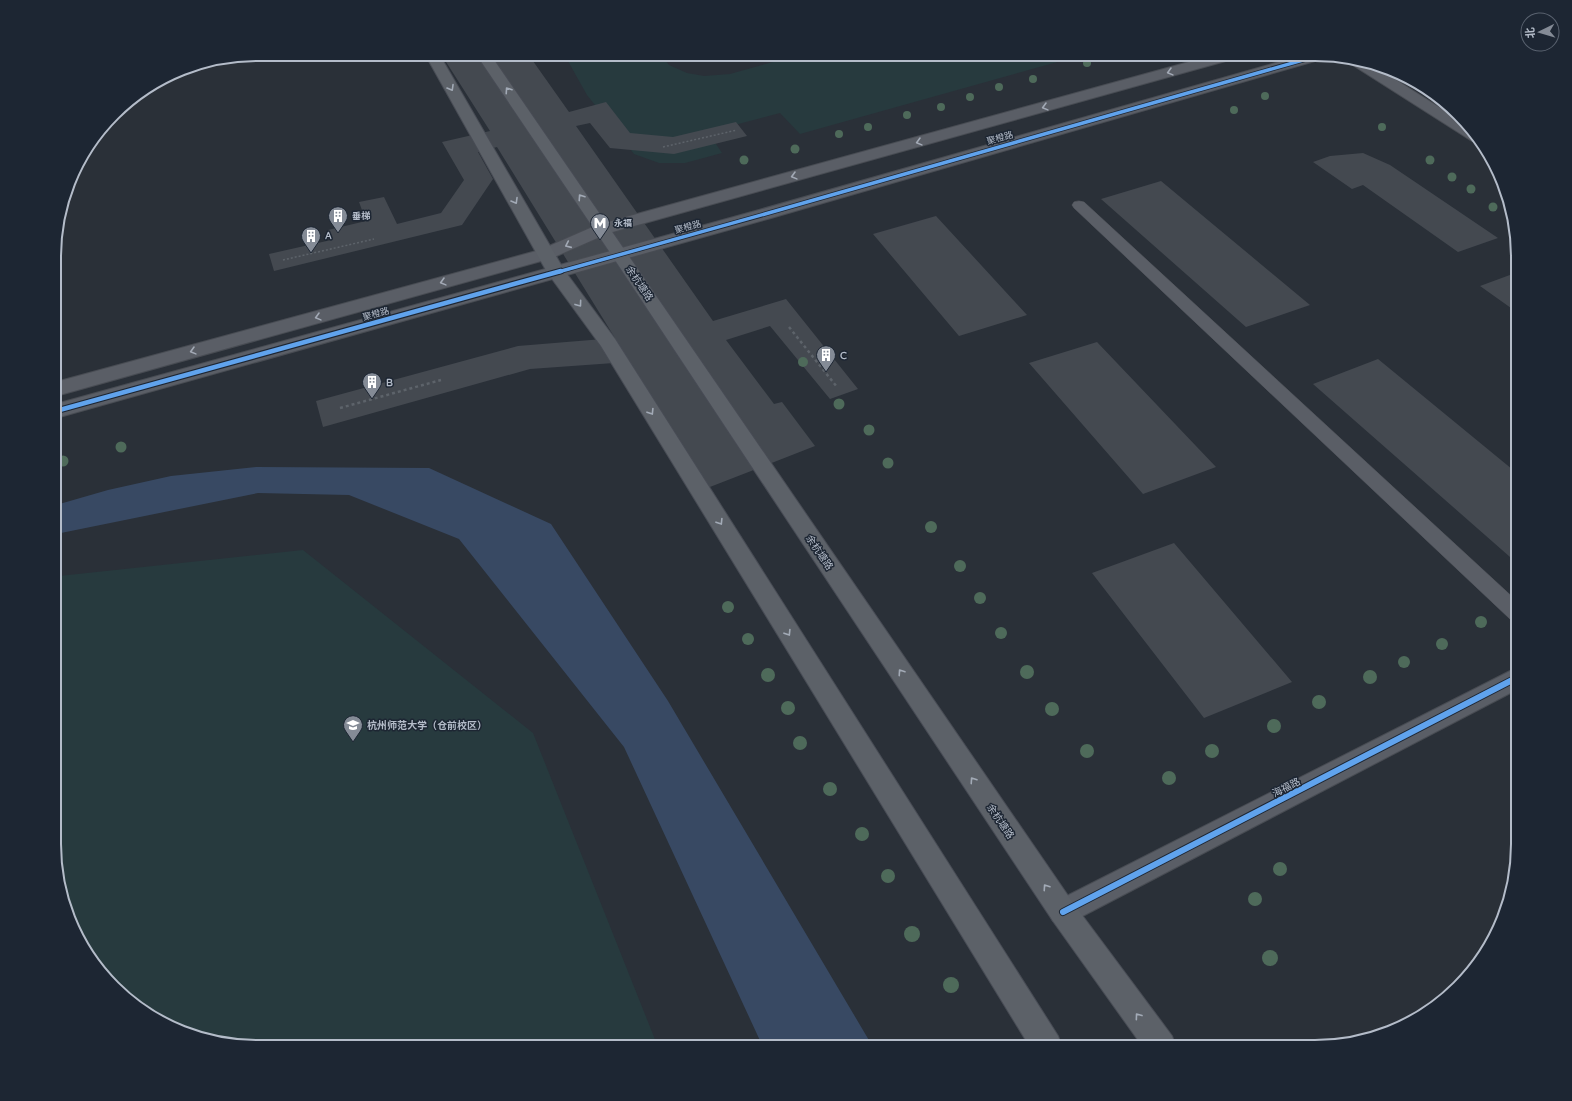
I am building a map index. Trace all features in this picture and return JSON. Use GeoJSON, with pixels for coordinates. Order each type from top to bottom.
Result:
{"type":"FeatureCollection","features":[{"type":"Feature","properties":{"kind":"main road"},"geometry":{"type":"LineString","coordinates":[[436,61],[551,263],[608,343],[1043,1040]]}},
{"type":"Feature","properties":{"kind":"main road","name":"余杭塘路"},"geometry":{"type":"LineString","coordinates":[[488,61],[620,254],[1062,912],[1157,1040]]}},
{"type":"Feature","properties":{"kind":"street","name":"聚橙路"},"geometry":{"type":"LineString","coordinates":[[61,410],[551,263],[603,229],[1209,61]]}},
{"type":"Feature","properties":{"kind":"street","name":"聚橙路"},"geometry":{"type":"LineString","coordinates":[[61,388],[551,263],[620,254],[1299,61]]}},
{"type":"Feature","properties":{"kind":"street"},"geometry":{"type":"LineString","coordinates":[[1368,68],[1463,129]]}},
{"type":"Feature","properties":{"kind":"street","name":"海福路"},"geometry":{"type":"LineString","coordinates":[[1062,912],[1511,681]]}},
{"type":"Feature","properties":{"kind":"lane"},"geometry":{"type":"LineString","coordinates":[[1079,205],[1511,607]]}},
{"type":"Feature","properties":{"kind":"path"},"geometry":{"type":"LineString","coordinates":[[663,147],[737,130]]}},
{"type":"Feature","properties":{"kind":"path"},"geometry":{"type":"LineString","coordinates":[[283,260],[374,239]]}},
{"type":"Feature","properties":{"kind":"path"},"geometry":{"type":"LineString","coordinates":[[789,328],[836,387]]}},
{"type":"Feature","properties":{"kind":"path"},"geometry":{"type":"LineString","coordinates":[[340,408],[441,380]]}},
{"type":"Feature","properties":{"kind":"green space"},"geometry":{"type":"Polygon","coordinates":[[[568,61],[666,61],[669,65],[687,73],[704,76],[730,74],[776,61],[1061,61],[800,134],[780,113],[708,132],[722,153],[685,163],[659,163],[634,154],[587,95],[568,61]]]}},
{"type":"Feature","properties":{"kind":"green space","name":"杭州师范大学（仓前校区）"},"geometry":{"type":"Polygon","coordinates":[[[303,550],[533,733],[655,1040],[244,1040],[194,1030],[170,1020],[138,1000],[118,983],[101,963],[87,942],[71,907],[65,882],[61,857],[61,576],[303,550]]]}},
{"type":"Feature","properties":{"kind":"water"},"geometry":{"type":"Polygon","coordinates":[[[256,467],[429,468],[551,524],[668,701],[869,1040],[760,1040],[624,747],[459,539],[349,495],[258,493],[61,533],[61,504],[108,490],[171,476],[256,467]]]}},
{"type":"Feature","properties":{"kind":"building","name":"永福"},"geometry":{"type":"Polygon","coordinates":[[[445,61],[533,61],[569,112],[606,102],[630,133],[673,137],[736,122],[747,136],[674,154],[610,148],[590,123],[576,126],[713,321],[786,299],[858,389],[830,399],[770,326],[726,340],[774,404],[782,402],[815,446],[697,492],[628,362],[530,369],[323,427],[316,401],[518,346],[615,338],[497,147],[478,152],[493,179],[462,225],[274,271],[269,254],[331,240],[328,230],[366,221],[359,202],[384,197],[397,224],[441,213],[464,180],[442,142],[490,131],[445,61]]]}},
{"type":"Feature","properties":{"kind":"building"},"geometry":{"type":"Polygon","coordinates":[[[1363,153],[1390,165],[1498,238],[1458,252],[1363,185],[1352,189],[1313,162],[1330,156],[1363,153]]]}},
{"type":"Feature","properties":{"kind":"building"},"geometry":{"type":"Polygon","coordinates":[[[1161,181],[1310,305],[1246,327],[1101,199],[1161,181]]]}},
{"type":"Feature","properties":{"kind":"building"},"geometry":{"type":"Polygon","coordinates":[[[936,216],[1027,315],[959,336],[873,234],[936,216]]]}},
{"type":"Feature","properties":{"kind":"building"},"geometry":{"type":"Polygon","coordinates":[[[1511,275],[1511,308],[1480,286],[1511,275]]]}},
{"type":"Feature","properties":{"kind":"building"},"geometry":{"type":"Polygon","coordinates":[[[1097,342],[1216,467],[1143,494],[1029,363],[1097,342]]]}},
{"type":"Feature","properties":{"kind":"building"},"geometry":{"type":"Polygon","coordinates":[[[1378,359],[1511,468],[1511,558],[1313,384],[1378,359]]]}},
{"type":"Feature","properties":{"kind":"building"},"geometry":{"type":"Polygon","coordinates":[[[1174,543],[1292,682],[1204,718],[1092,573],[1174,543]]]}},
{"type":"Feature","properties":{"kind":"cycle path"},"geometry":{"type":"LineString","coordinates":[[61,410],[765,214],[1300,61]]}},
{"type":"Feature","properties":{"kind":"cycle path"},"geometry":{"type":"LineString","coordinates":[[1063,912],[1511,681]]}},
{"type":"Feature","properties":{"kind":"place","name":"垂梯"},"geometry":{"type":"Point","coordinates":[338,233]}},
{"type":"Feature","properties":{"kind":"place","name":"永福"},"geometry":{"type":"Point","coordinates":[600,240]}},
{"type":"Feature","properties":{"kind":"place","name":"A"},"geometry":{"type":"Point","coordinates":[311,253]}},
{"type":"Feature","properties":{"kind":"place","name":"C"},"geometry":{"type":"Point","coordinates":[826,372]}},
{"type":"Feature","properties":{"kind":"place","name":"B"},"geometry":{"type":"Point","coordinates":[372,399]}},
{"type":"Feature","properties":{"kind":"place","name":"杭州师范大学（仓前校区）"},"geometry":{"type":"Point","coordinates":[353,742]}}]}
